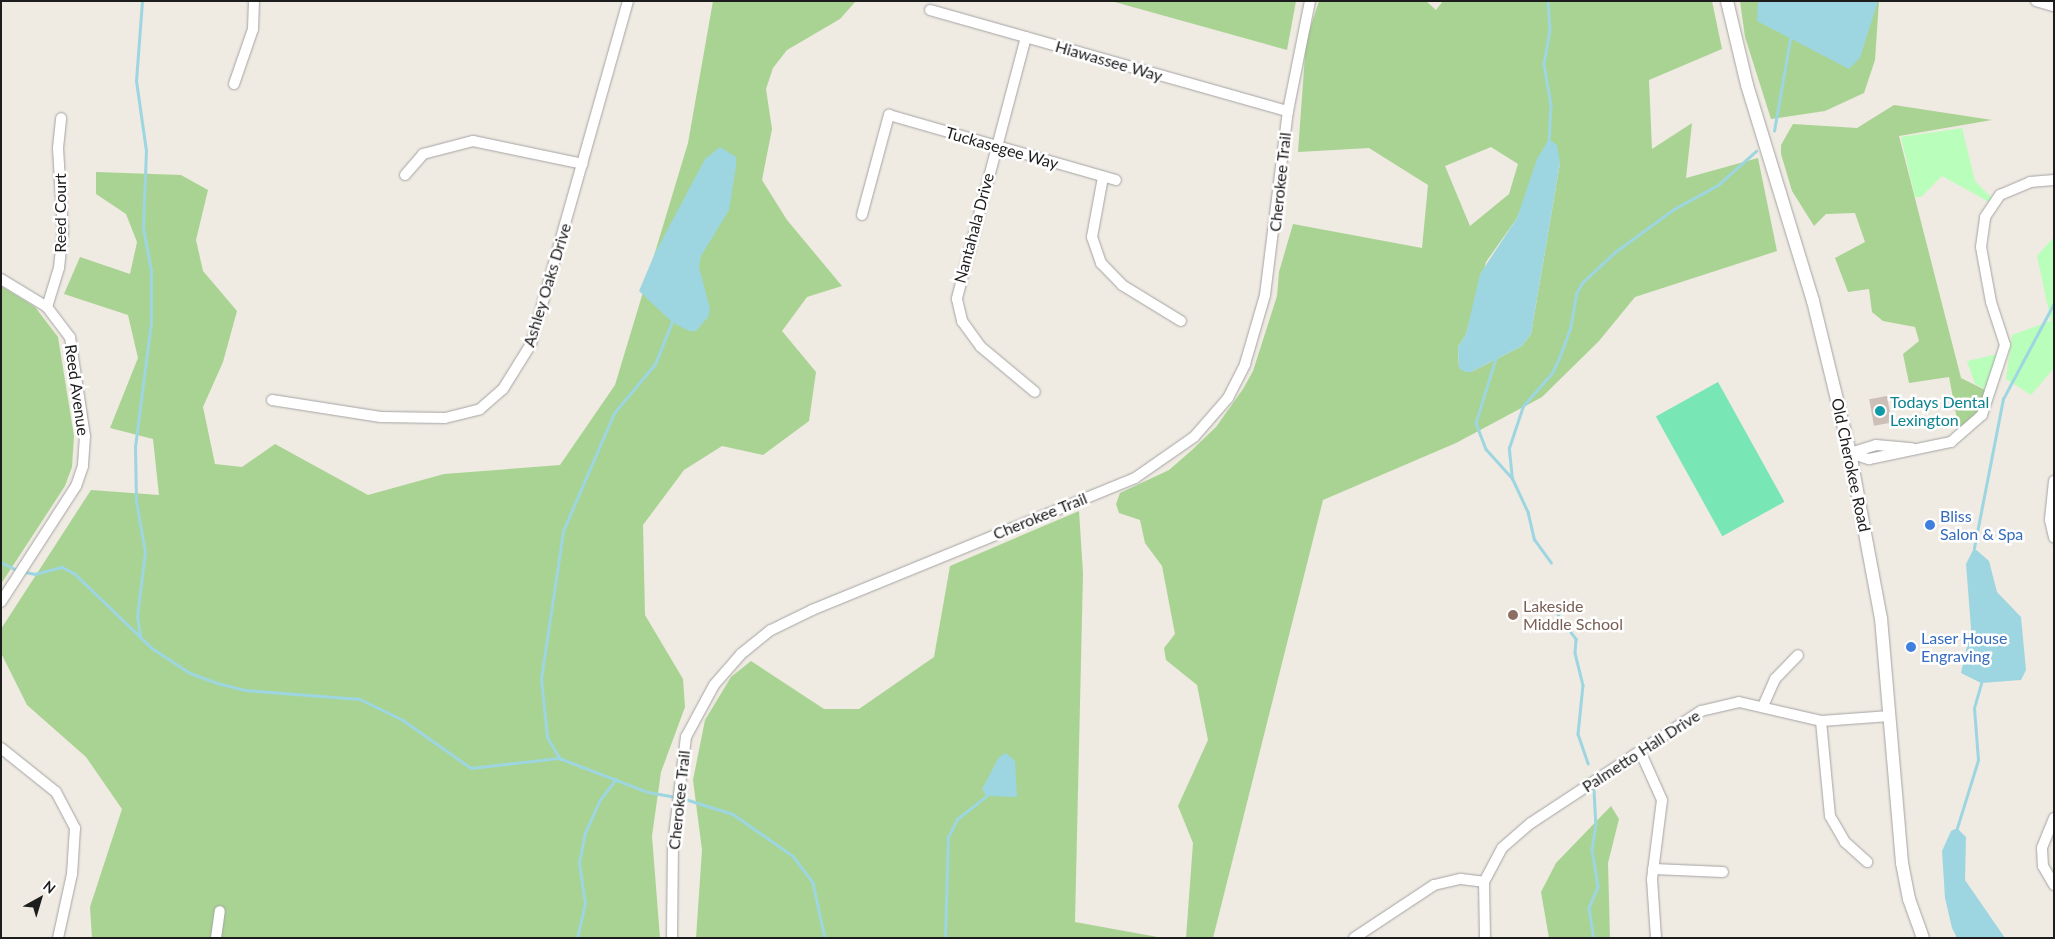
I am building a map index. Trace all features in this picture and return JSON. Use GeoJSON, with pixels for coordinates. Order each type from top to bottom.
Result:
{"type":"FeatureCollection","features":[{"type":"Feature","properties":{"kind":"street"},"geometry":{"type":"LineString","coordinates":[[234,84],[253,29],[254,1]]}},
{"type":"Feature","properties":{"kind":"street","name":"Ashley Oaks Drive"},"geometry":{"type":"LineString","coordinates":[[272,400],[404,419],[460,416],[489,404],[513,377],[531,344],[628,1]]}},
{"type":"Feature","properties":{"kind":"street","name":"Cherokee Trail"},"geometry":{"type":"LineString","coordinates":[[672,938],[675,824],[681,763],[686,737],[702,704],[729,665],[758,638],[812,610],[1117,487],[1156,466],[1210,422],[1237,383],[1256,331],[1273,247],[1288,111],[1310,1]]}},
{"type":"Feature","properties":{"kind":"street","name":"Old Cherokee Road"},"geometry":{"type":"LineString","coordinates":[[1727,1],[1747,86],[1813,301],[1850,453],[1881,618],[1902,863],[1909,899],[1923,938]]}},
{"type":"Feature","properties":{"kind":"street"},"geometry":{"type":"LineString","coordinates":[[2036,1],[2052,4]]}},
{"type":"Feature","properties":{"kind":"street","name":"Hiawassee Way"},"geometry":{"type":"LineString","coordinates":[[930,10],[1288,111]]}},
{"type":"Feature","properties":{"kind":"street","name":"Nantahala Drive"},"geometry":{"type":"LineString","coordinates":[[1026,38],[958,290],[958,310],[981,347],[1034,392]]}},
{"type":"Feature","properties":{"kind":"street","name":"Tuckasegee Way"},"geometry":{"type":"LineString","coordinates":[[862,215],[889,115],[1116,180]]}},
{"type":"Feature","properties":{"kind":"street","name":"Reed Court"},"geometry":{"type":"LineString","coordinates":[[47,307],[59,268],[63,232],[58,148],[61,118]]}},
{"type":"Feature","properties":{"kind":"street"},"geometry":{"type":"LineString","coordinates":[[405,175],[423,154],[473,141],[583,164]]}},
{"type":"Feature","properties":{"kind":"street"},"geometry":{"type":"LineString","coordinates":[[1103,177],[1092,230],[1101,263],[1122,285],[1181,321]]}},
{"type":"Feature","properties":{"kind":"street"},"geometry":{"type":"LineString","coordinates":[[1850,453],[1869,459],[1913,448],[1951,442],[1982,415],[2004,345],[1991,302],[1981,247],[1985,217],[2000,195],[2030,182],[2054,180]]}},
{"type":"Feature","properties":{"kind":"street","name":"Reed Avenue"},"geometry":{"type":"LineString","coordinates":[[1,279],[47,307],[63,324],[73,347],[84,418],[85,459],[76,486],[37,552],[4,598]]}},
{"type":"Feature","properties":{"kind":"street"},"geometry":{"type":"LineString","coordinates":[[2054,481],[2050,520],[2054,538]]}},
{"type":"Feature","properties":{"kind":"street"},"geometry":{"type":"LineString","coordinates":[[1763,706],[1776,679],[1798,655]]}},
{"type":"Feature","properties":{"kind":"street","name":"Palmetto Hall Drive"},"geometry":{"type":"LineString","coordinates":[[1485,938],[1484,882],[1495,858],[1512,838],[1694,715],[1718,704],[1739,702],[1822,721],[1890,716]]}},
{"type":"Feature","properties":{"kind":"street"},"geometry":{"type":"LineString","coordinates":[[1822,721],[1830,816],[1846,842],[1867,862]]}},
{"type":"Feature","properties":{"kind":"street"},"geometry":{"type":"LineString","coordinates":[[1,748],[56,792],[75,828],[72,874],[58,938]]}},
{"type":"Feature","properties":{"kind":"street"},"geometry":{"type":"LineString","coordinates":[[1640,752],[1662,800],[1653,869],[1656,938]]}},
{"type":"Feature","properties":{"kind":"street"},"geometry":{"type":"LineString","coordinates":[[2054,818],[2042,848],[2043,866],[2054,885]]}},
{"type":"Feature","properties":{"kind":"street"},"geometry":{"type":"LineString","coordinates":[[1653,869],[1724,872]]}},
{"type":"Feature","properties":{"kind":"street"},"geometry":{"type":"LineString","coordinates":[[1354,938],[1434,884],[1461,879],[1484,882]]}},
{"type":"Feature","properties":{"kind":"street"},"geometry":{"type":"LineString","coordinates":[[216,938],[220,911]]}},
{"type":"Feature","properties":{"kind":"green space"},"geometry":{"type":"Polygon","coordinates":[[[713,1],[856,1],[840,19],[787,50],[773,68],[766,89],[772,129],[762,180],[787,220],[842,286],[807,297],[782,331],[816,372],[809,421],[763,455],[722,446],[684,470],[643,525],[645,615],[683,679],[685,707],[661,772],[652,836],[660,938],[92,938],[90,907],[122,809],[86,757],[27,705],[1,653],[1,629],[91,490],[159,495],[153,439],[110,428],[138,358],[128,315],[64,294],[80,257],[130,274],[137,242],[126,214],[96,194],[96,172],[181,175],[208,190],[196,240],[203,271],[237,311],[223,362],[203,407],[215,464],[242,467],[275,444],[368,495],[444,474],[560,465],[615,385],[688,143],[713,1]]]}},
{"type":"Feature","properties":{"kind":"green space"},"geometry":{"type":"Polygon","coordinates":[[[1111,1],[1296,1],[1287,50],[1111,1]]]}},
{"type":"Feature","properties":{"kind":"green space"},"geometry":{"type":"Polygon","coordinates":[[[1319,1],[1426,1],[1436,10],[1443,1],[1712,1],[1722,49],[1649,80],[1652,149],[1692,123],[1686,178],[1758,158],[1777,251],[1635,297],[1599,341],[1542,397],[1456,443],[1323,500],[1213,938],[1186,938],[1193,843],[1178,806],[1208,740],[1197,685],[1166,660],[1164,648],[1175,634],[1162,566],[1145,543],[1140,520],[1119,513],[1116,504],[1120,493],[1169,470],[1192,450],[1216,427],[1243,389],[1253,371],[1277,296],[1279,272],[1293,224],[1422,248],[1428,185],[1369,148],[1298,152],[1306,41],[1319,1]],[[1491,147],[1445,166],[1470,226],[1509,194],[1518,164],[1491,147]],[[1560,163],[1532,179],[1517,218],[1486,262],[1466,334],[1458,347],[1459,368],[1471,372],[1522,346],[1531,334],[1560,163]]]}},
{"type":"Feature","properties":{"kind":"green space"},"geometry":{"type":"Polygon","coordinates":[[[1740,1],[1879,1],[1875,60],[1864,93],[1825,111],[1771,119],[1745,37],[1740,1]]]}},
{"type":"Feature","properties":{"kind":"green space"},"geometry":{"type":"Polygon","coordinates":[[[1894,105],[1992,120],[1899,136],[1961,378],[1991,393],[1960,434],[1949,377],[1909,383],[1903,354],[1919,341],[1915,327],[1883,321],[1872,312],[1869,289],[1848,292],[1835,258],[1865,242],[1855,213],[1826,214],[1814,226],[1792,191],[1781,154],[1781,145],[1793,124],[1857,128],[1894,105]]]}},
{"type":"Feature","properties":{"kind":"green space"},"geometry":{"type":"Polygon","coordinates":[[[1962,128],[1975,181],[1992,198],[1989,202],[1942,176],[1921,197],[1915,197],[1901,137],[1962,128]]]}},
{"type":"Feature","properties":{"kind":"green space"},"geometry":{"type":"Polygon","coordinates":[[[2054,237],[2054,368],[2031,395],[2006,379],[2012,335],[2051,321],[2037,256],[2054,237]]]}},
{"type":"Feature","properties":{"kind":"green space"},"geometry":{"type":"Polygon","coordinates":[[[1,286],[35,307],[58,337],[74,436],[72,467],[65,486],[1,584],[1,286]]]}},
{"type":"Feature","properties":{"kind":"green space"},"geometry":{"type":"Polygon","coordinates":[[[1998,354],[1990,391],[1975,384],[1967,361],[1998,354]]]}},
{"type":"Feature","properties":{"kind":"green space"},"geometry":{"type":"Polygon","coordinates":[[[1718,382],[1784,502],[1722,536],[1656,416],[1718,382]]]}},
{"type":"Feature","properties":{"kind":"green space"},"geometry":{"type":"Polygon","coordinates":[[[1079,511],[1083,573],[1075,922],[1163,938],[696,938],[702,850],[693,780],[705,720],[731,677],[751,661],[824,709],[859,709],[934,657],[950,566],[1079,511]]]}},
{"type":"Feature","properties":{"kind":"green space"},"geometry":{"type":"Polygon","coordinates":[[[1611,806],[1619,819],[1608,863],[1610,938],[1549,938],[1541,892],[1556,863],[1611,806]]]}},
{"type":"Feature","properties":{"kind":"water"},"geometry":{"type":"Polygon","coordinates":[[[1758,1],[1878,1],[1860,58],[1849,69],[1757,21],[1758,1]]]}},
{"type":"Feature","properties":{"kind":"water"},"geometry":{"type":"Polygon","coordinates":[[[1549,139],[1557,145],[1560,163],[1531,334],[1522,346],[1471,372],[1465,372],[1459,368],[1458,347],[1466,334],[1480,274],[1517,218],[1537,159],[1549,139]]]}},
{"type":"Feature","properties":{"kind":"water"},"geometry":{"type":"Polygon","coordinates":[[[720,147],[736,157],[729,210],[701,256],[699,267],[710,309],[708,317],[696,331],[689,331],[672,322],[639,291],[655,253],[705,159],[720,147]]]}},
{"type":"Feature","properties":{"kind":"water"},"geometry":{"type":"Polygon","coordinates":[[[1974,548],[1989,561],[1997,592],[2021,617],[2026,670],[2021,680],[1981,683],[1961,673],[1971,628],[1966,564],[1974,548]]]}},
{"type":"Feature","properties":{"kind":"water"},"geometry":{"type":"Polygon","coordinates":[[[1006,753],[1015,761],[1017,797],[986,796],[982,789],[999,757],[1006,753]]]}},
{"type":"Feature","properties":{"kind":"water"},"geometry":{"type":"Polygon","coordinates":[[[1957,828],[1966,837],[1965,880],[2005,938],[1957,938],[1952,928],[1945,898],[1942,851],[1951,831],[1957,828]]]}},
{"type":"Feature","properties":{"kind":"building","name":"Todays Dental Lexington"},"geometry":{"type":"Polygon","coordinates":[[[1887,396],[1892,423],[1874,426],[1869,399],[1887,396]]]}},
{"type":"Feature","properties":{"kind":"waterway"},"geometry":{"type":"LineString","coordinates":[[140,635],[137,617],[145,552],[136,501],[135,447],[151,322],[151,271],[143,228],[146,151],[136,81],[142,1]]}},
{"type":"Feature","properties":{"kind":"waterway"},"geometry":{"type":"LineString","coordinates":[[1548,1],[1550,30],[1544,64],[1551,105],[1549,139]]}},
{"type":"Feature","properties":{"kind":"waterway"},"geometry":{"type":"LineString","coordinates":[[1774,131],[1790,39]]}},
{"type":"Feature","properties":{"kind":"waterway"},"geometry":{"type":"LineString","coordinates":[[1551,563],[1534,540],[1528,513],[1512,479],[1509,448],[1523,406],[1552,373],[1560,356],[1570,329],[1576,294],[1582,283],[1615,252],[1674,209],[1718,185],[1756,151]]}},
{"type":"Feature","properties":{"kind":"waterway"},"geometry":{"type":"LineString","coordinates":[[1974,548],[2003,399],[2054,303]]}},
{"type":"Feature","properties":{"kind":"waterway"},"geometry":{"type":"LineString","coordinates":[[559,758],[547,737],[541,679],[563,531],[614,413],[655,364],[672,322]]}},
{"type":"Feature","properties":{"kind":"waterway"},"geometry":{"type":"LineString","coordinates":[[1496,359],[1476,423],[1486,449],[1511,477]]}},
{"type":"Feature","properties":{"kind":"waterway"},"geometry":{"type":"LineString","coordinates":[[1,562],[17,570]]}},
{"type":"Feature","properties":{"kind":"waterway"},"geometry":{"type":"LineString","coordinates":[[25,572],[35,574],[62,567],[74,573],[152,648],[190,673],[217,683],[245,690],[360,699],[403,720],[471,768],[559,758],[648,792],[676,797]]}},
{"type":"Feature","properties":{"kind":"waterway"},"geometry":{"type":"LineString","coordinates":[[1556,605],[1559,617],[1576,639],[1575,653],[1583,685],[1578,734],[1588,763]]}},
{"type":"Feature","properties":{"kind":"waterway"},"geometry":{"type":"LineString","coordinates":[[1957,828],[1978,760],[1974,708],[1981,683]]}},
{"type":"Feature","properties":{"kind":"waterway"},"geometry":{"type":"LineString","coordinates":[[577,938],[585,904],[579,863],[585,833],[600,800],[616,779]]}},
{"type":"Feature","properties":{"kind":"waterway"},"geometry":{"type":"LineString","coordinates":[[1594,790],[1596,824],[1592,849],[1598,887],[1589,908],[1594,938]]}},
{"type":"Feature","properties":{"kind":"waterway"},"geometry":{"type":"LineString","coordinates":[[945,938],[948,837],[957,819],[986,796]]}},
{"type":"Feature","properties":{"kind":"waterway"},"geometry":{"type":"LineString","coordinates":[[682,798],[733,814],[793,856],[813,883],[825,938]]}},
{"type":"Feature","properties":{"kind":"place","name":"Todays Dental Lexington"},"geometry":{"type":"Point","coordinates":[1880,411]}},
{"type":"Feature","properties":{"kind":"place","name":"Bliss Salon & Spa"},"geometry":{"type":"Point","coordinates":[1930,525]}},
{"type":"Feature","properties":{"kind":"place","name":"Lakeside Middle School"},"geometry":{"type":"Point","coordinates":[1513,615]}},
{"type":"Feature","properties":{"kind":"place","name":"Laser House Engraving"},"geometry":{"type":"Point","coordinates":[1911,647]}}]}
